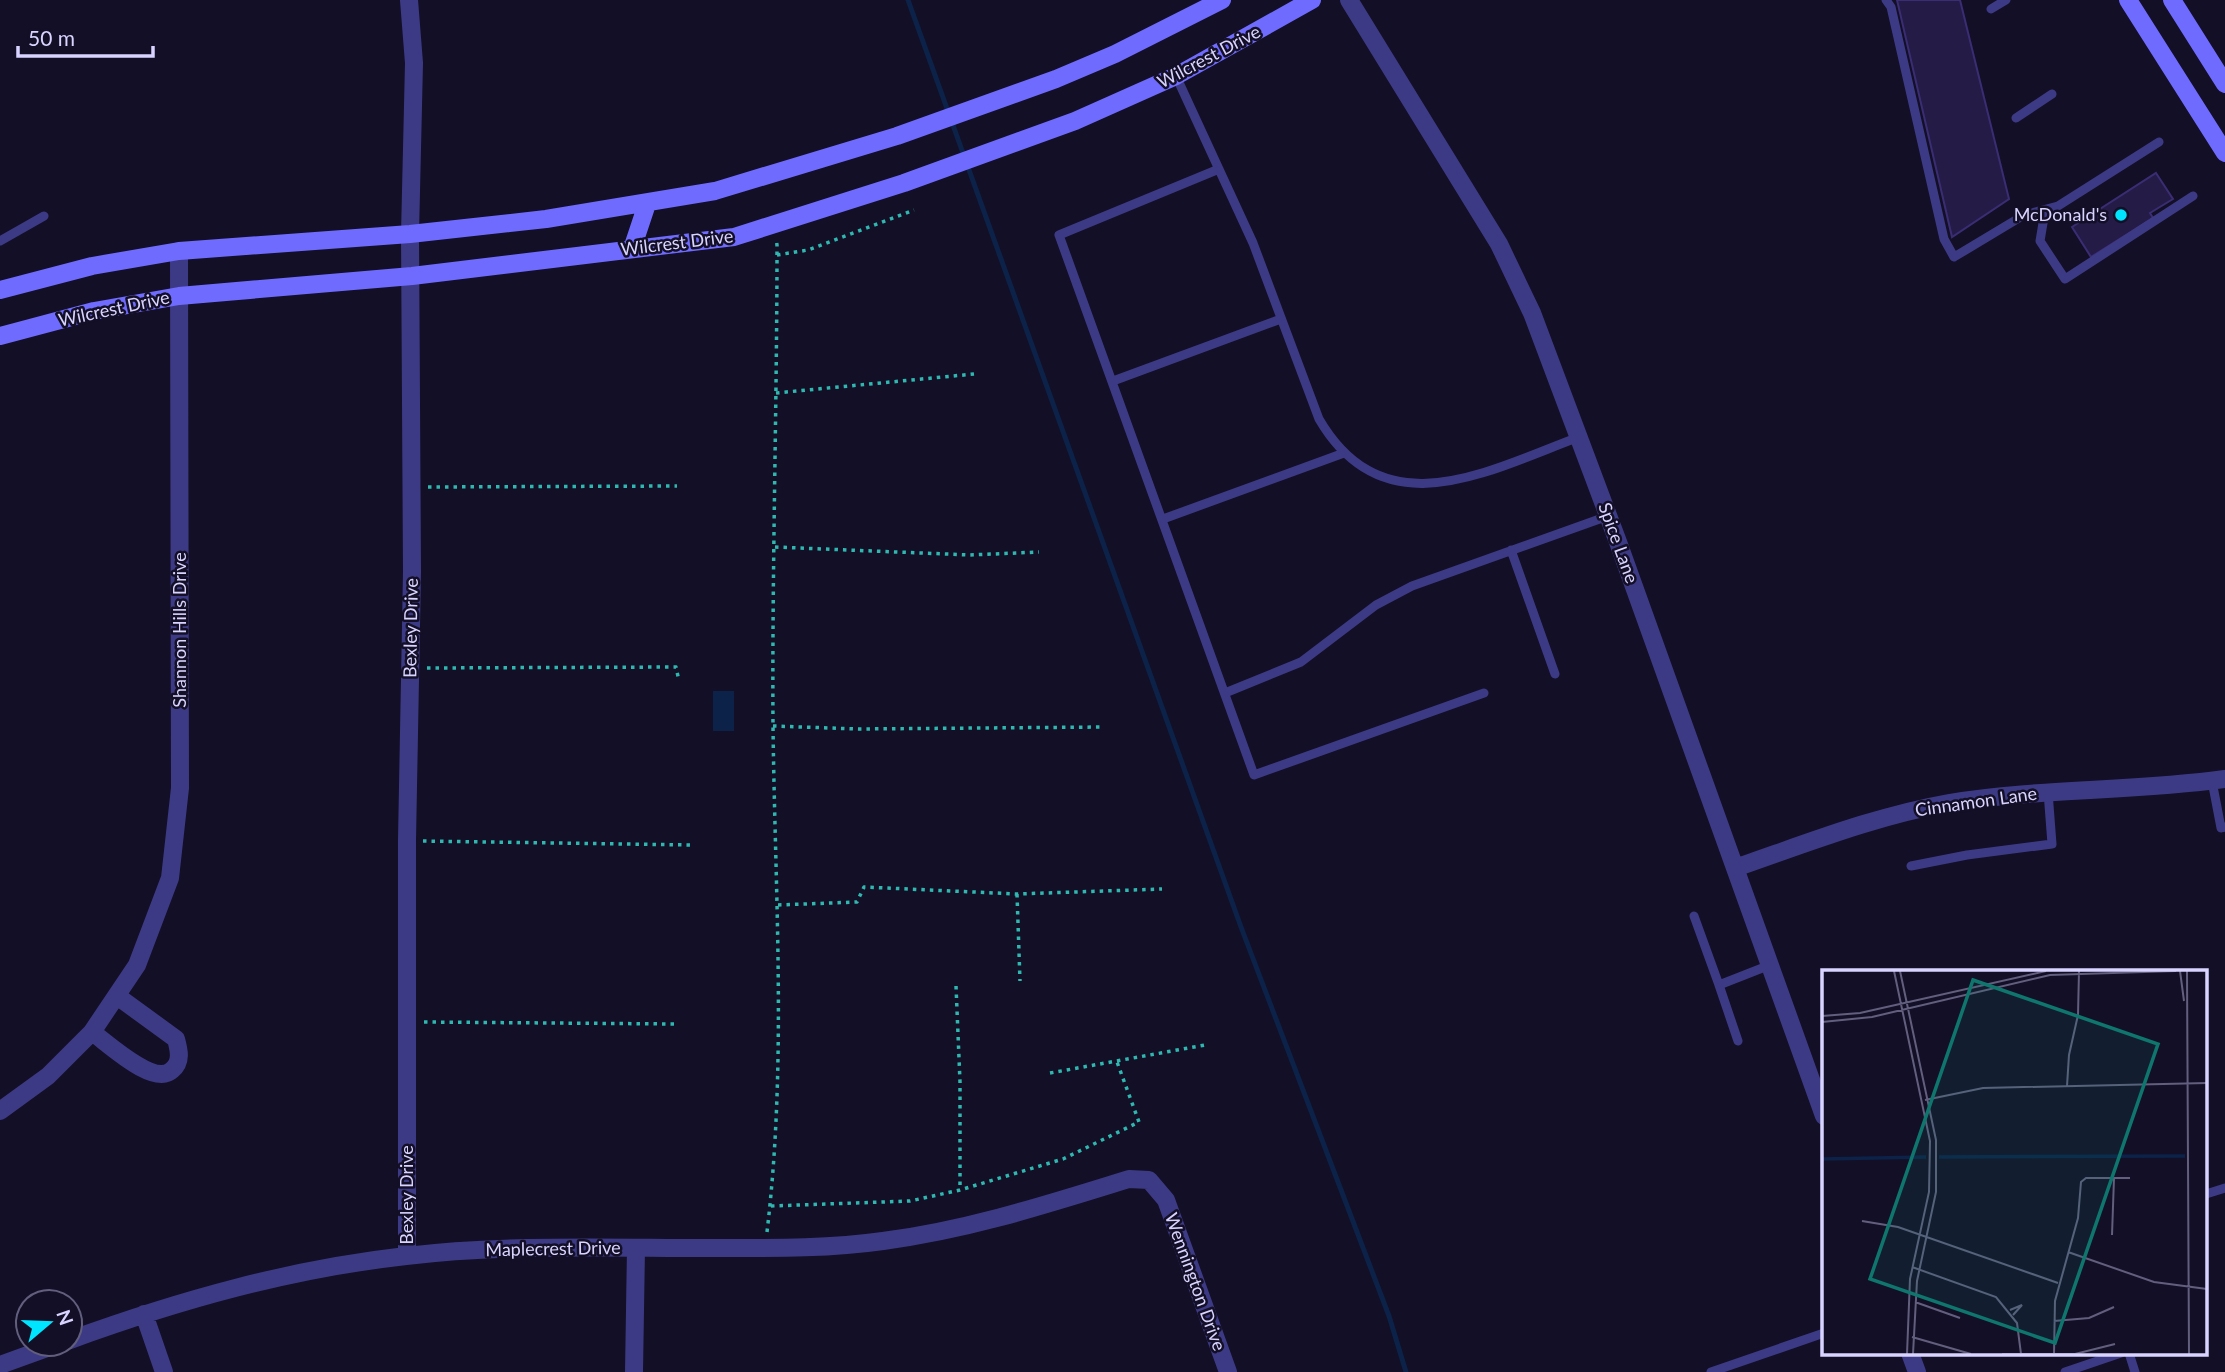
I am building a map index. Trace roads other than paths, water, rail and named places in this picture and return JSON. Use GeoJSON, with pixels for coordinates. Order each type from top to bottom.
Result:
{"type":"FeatureCollection","features":[{"type":"Feature","properties":{"kind":"main road"},"geometry":{"type":"LineString","coordinates":[[0,289],[92,266],[178,251],[410,234],[546,219],[715,191],[897,136],[993,103],[1115,54],[1222,0]]}},
{"type":"Feature","properties":{"kind":"main road","name":"Wilcrest Drive"},"geometry":{"type":"LineString","coordinates":[[0,336],[93,312],[179,296],[412,276],[734,237],[914,180],[1075,121],[1176,76],[1312,0]]}},
{"type":"Feature","properties":{"kind":"main road"},"geometry":{"type":"LineString","coordinates":[[2128,0],[2225,153]]}},
{"type":"Feature","properties":{"kind":"main road"},"geometry":{"type":"LineString","coordinates":[[2172,0],[2225,83]]}},
{"type":"Feature","properties":{"kind":"main road"},"geometry":{"type":"LineString","coordinates":[[632,249],[647,204]]}},
{"type":"Feature","properties":{"kind":"street","name":"Bexley Drive"},"geometry":{"type":"LineString","coordinates":[[407,1255],[407,841],[412,487],[410,234],[414,63],[410,0]]}},
{"type":"Feature","properties":{"kind":"street","name":"Spice Lane"},"geometry":{"type":"LineString","coordinates":[[1349,0],[1499,244],[1531,313],[1608,516],[1822,1110]]}},
{"type":"Feature","properties":{"kind":"street","name":"Shannon Hills Drive"},"geometry":{"type":"LineString","coordinates":[[0,1111],[48,1076],[92,1032],[137,965],[170,878],[180,788],[178,251]]}},
{"type":"Feature","properties":{"kind":"street","name":"Cinnamon Lane"},"geometry":{"type":"LineString","coordinates":[[1735,868],[1900,813],[1949,803],[2048,792],[2160,788],[2219,780]]}},
{"type":"Feature","properties":{"kind":"street"},"geometry":{"type":"LineString","coordinates":[[92,1032],[149,1073],[160,1076],[172,1072],[178,1063],[176,1039],[117,996]]}},
{"type":"Feature","properties":{"kind":"street","name":"Wennington Drive"},"geometry":{"type":"LineString","coordinates":[[1044,1206],[1129,1179],[1149,1180],[1166,1200],[1228,1372]]}},
{"type":"Feature","properties":{"kind":"street","name":"Maplecrest Drive"},"geometry":{"type":"LineString","coordinates":[[84,1335],[206,1294],[279,1275],[407,1255],[548,1248],[765,1248],[882,1241],[970,1226],[1044,1206]]}},
{"type":"Feature","properties":{"kind":"street"},"geometry":{"type":"LineString","coordinates":[[634,1372],[636,1248]]}},
{"type":"Feature","properties":{"kind":"street"},"geometry":{"type":"LineString","coordinates":[[144,1314],[164,1372]]}},
{"type":"Feature","properties":{"kind":"street"},"geometry":{"type":"LineString","coordinates":[[1910,1354],[1917,1372]]}},
{"type":"Feature","properties":{"kind":"street"},"geometry":{"type":"LineString","coordinates":[[0,1365],[19,1358]]}},
{"type":"Feature","properties":{"kind":"lane"},"geometry":{"type":"LineString","coordinates":[[1886,0],[1891,7],[1944,239],[1954,257],[2024,215],[2058,206],[2159,142]]}},
{"type":"Feature","properties":{"kind":"lane"},"geometry":{"type":"LineString","coordinates":[[1991,9],[2006,0]]}},
{"type":"Feature","properties":{"kind":"lane"},"geometry":{"type":"LineString","coordinates":[[1176,76],[1253,243],[1319,419],[1328,435],[1344,453],[1367,470],[1388,479],[1413,485],[1427,485],[1472,477],[1579,437]]}},
{"type":"Feature","properties":{"kind":"lane"},"geometry":{"type":"LineString","coordinates":[[2016,118],[2052,94]]}},
{"type":"Feature","properties":{"kind":"lane"},"geometry":{"type":"LineString","coordinates":[[1219,169],[1059,235],[1254,775],[1484,693]]}},
{"type":"Feature","properties":{"kind":"lane"},"geometry":{"type":"LineString","coordinates":[[2045,211],[2040,241],[2065,279],[2193,196]]}},
{"type":"Feature","properties":{"kind":"lane"},"geometry":{"type":"LineString","coordinates":[[0,241],[44,216]]}},
{"type":"Feature","properties":{"kind":"lane"},"geometry":{"type":"LineString","coordinates":[[1113,381],[1281,319]]}},
{"type":"Feature","properties":{"kind":"lane"},"geometry":{"type":"LineString","coordinates":[[1163,519],[1344,453]]}},
{"type":"Feature","properties":{"kind":"lane"},"geometry":{"type":"LineString","coordinates":[[1225,693],[1301,662],[1392,595],[1608,516]]}},
{"type":"Feature","properties":{"kind":"lane"},"geometry":{"type":"LineString","coordinates":[[1511,550],[1555,674]]}},
{"type":"Feature","properties":{"kind":"lane"},"geometry":{"type":"LineString","coordinates":[[2219,780],[2221,828],[2225,827]]}},
{"type":"Feature","properties":{"kind":"lane"},"geometry":{"type":"LineString","coordinates":[[1911,866],[1967,855],[2052,844],[2048,792]]}},
{"type":"Feature","properties":{"kind":"lane"},"geometry":{"type":"LineString","coordinates":[[1694,916],[1738,1041]]}},
{"type":"Feature","properties":{"kind":"lane"},"geometry":{"type":"LineString","coordinates":[[1719,985],[1770,965]]}},
{"type":"Feature","properties":{"kind":"lane"},"geometry":{"type":"LineString","coordinates":[[2208,1193],[2225,1188]]}},
{"type":"Feature","properties":{"kind":"lane"},"geometry":{"type":"LineString","coordinates":[[1711,1372],[1822,1335]]}},
{"type":"Feature","properties":{"kind":"lane"},"geometry":{"type":"LineString","coordinates":[[2065,1372],[2118,1354]]}},
{"type":"Feature","properties":{"kind":"lane"},"geometry":{"type":"LineString","coordinates":[[2129,1354],[2135,1372]]}},
{"type":"Feature","properties":{"kind":"water"},"geometry":{"type":"Polygon","coordinates":[[[713,691],[734,691],[734,731],[713,731],[713,691]]]}},
{"type":"Feature","properties":{"kind":"waterway"},"geometry":{"type":"LineString","coordinates":[[908,0],[1241,927],[1389,1316],[1406,1372]]}},
{"type":"Feature","properties":{"kind":"place","name":"McDonald's"},"geometry":{"type":"Point","coordinates":[2121,215]}}]}
